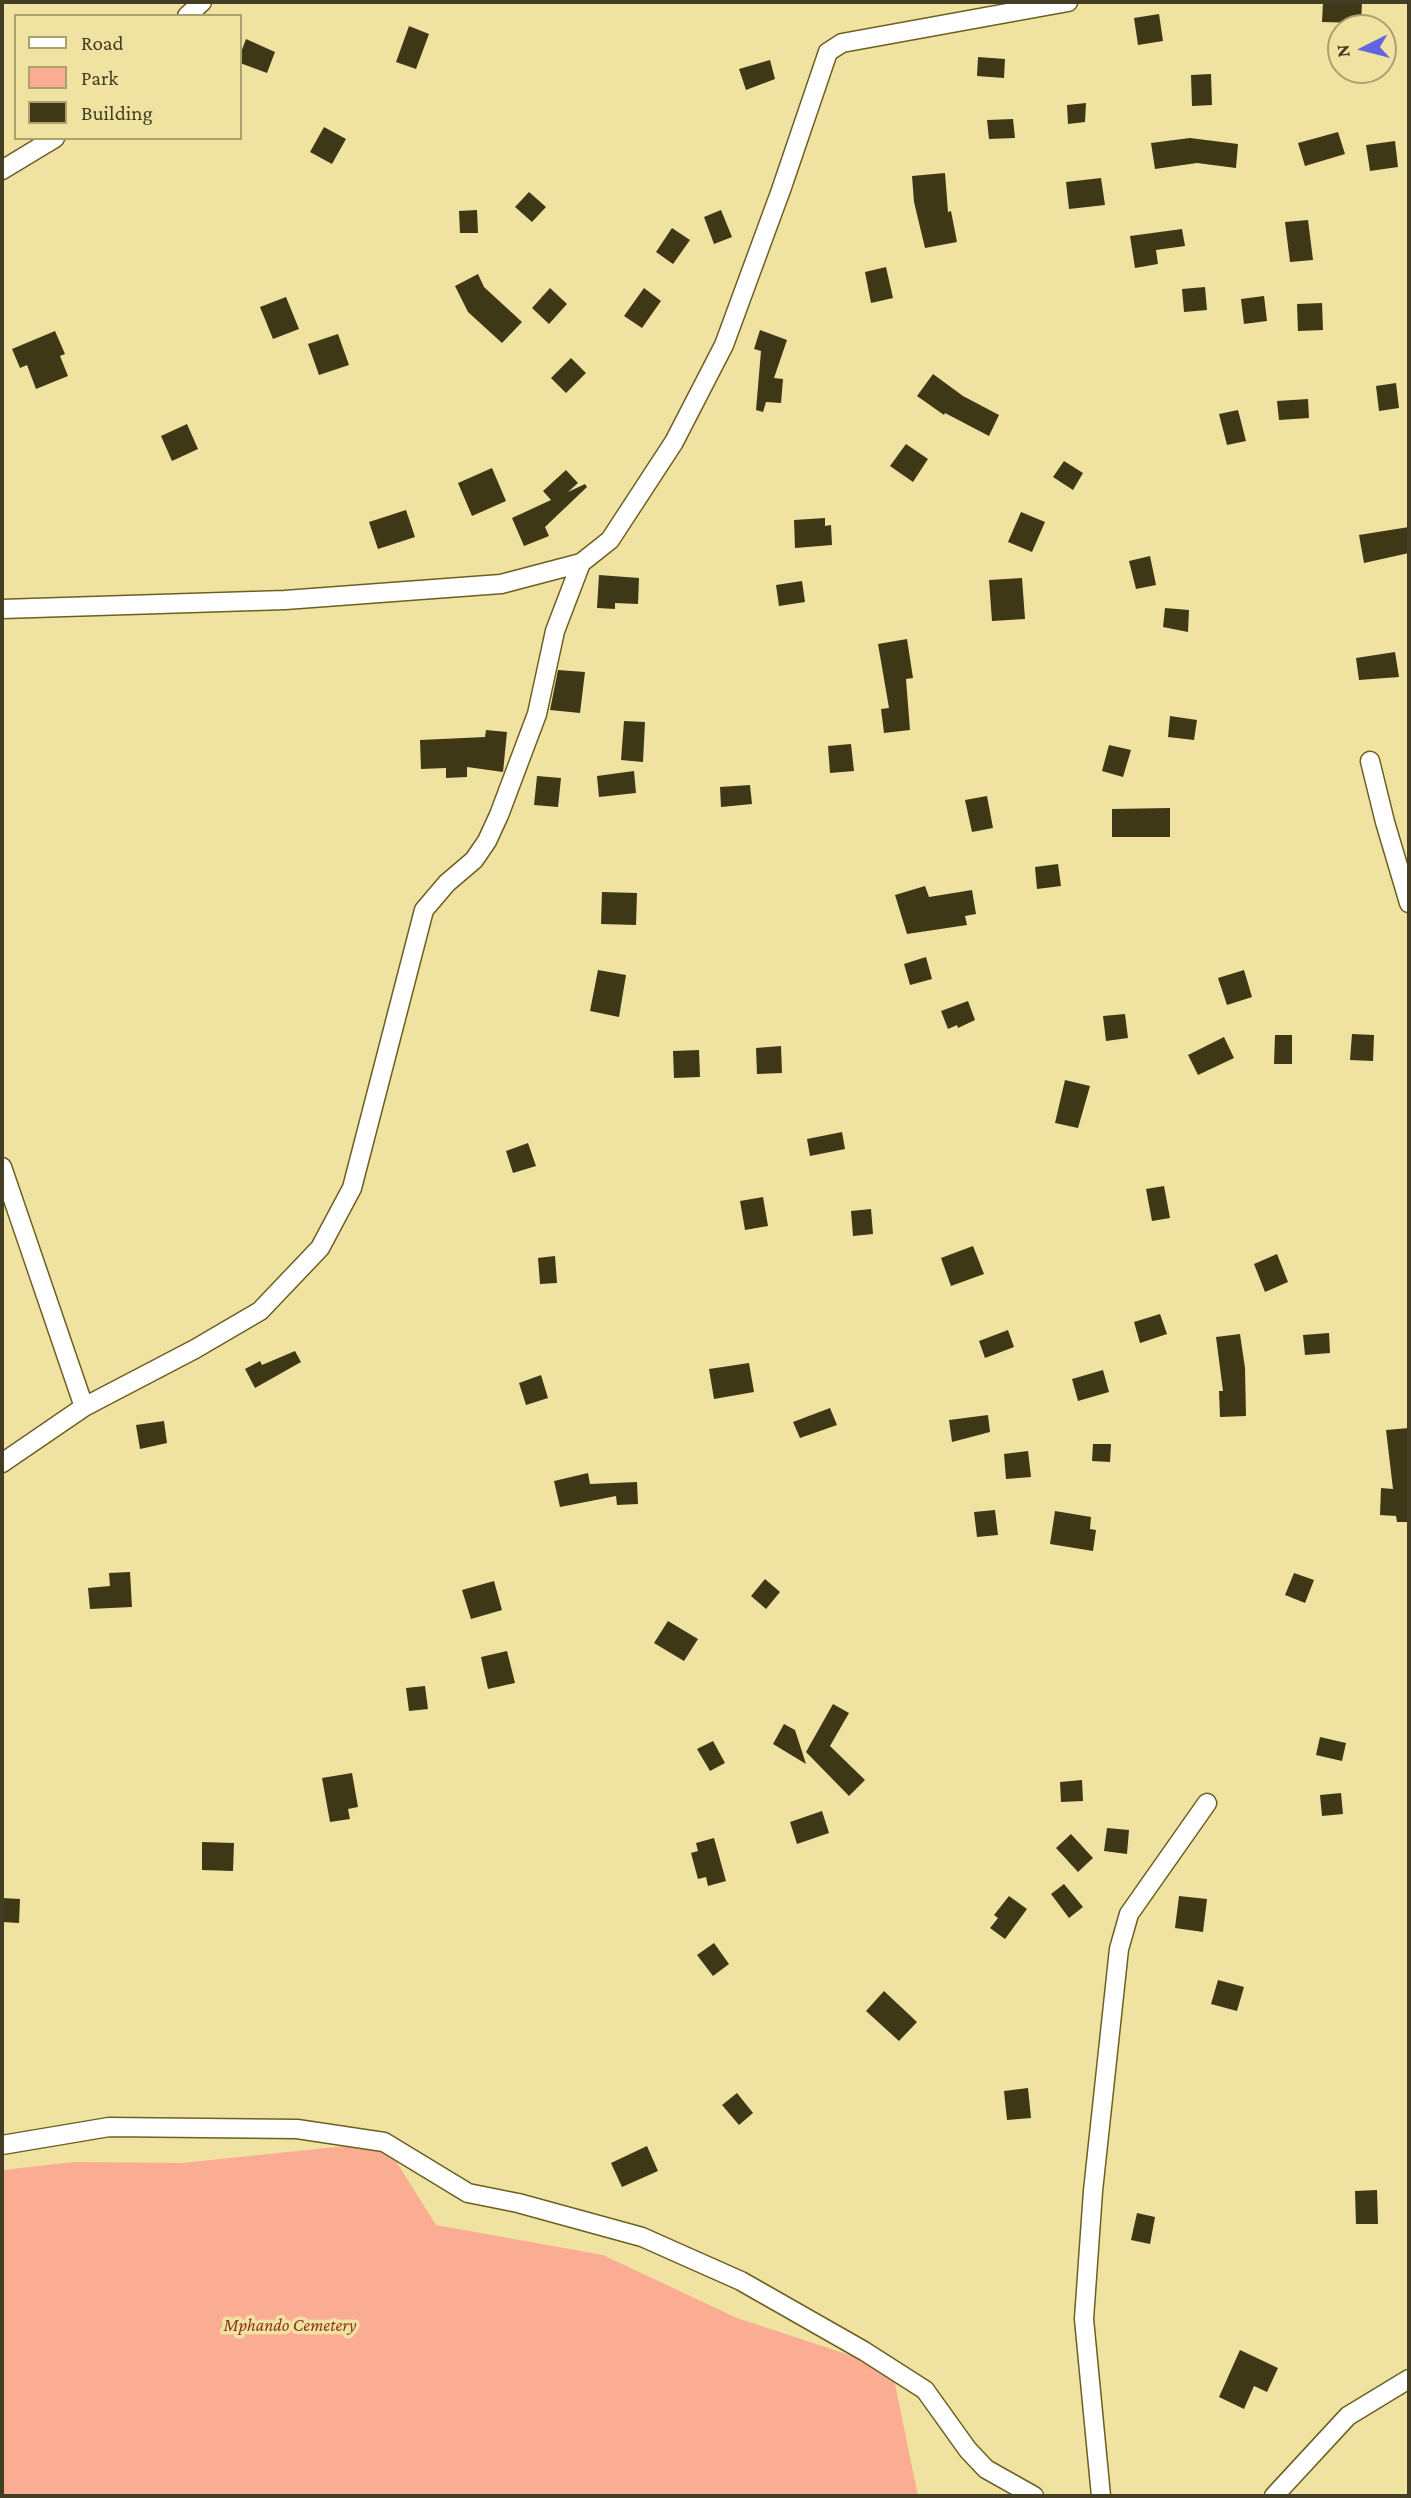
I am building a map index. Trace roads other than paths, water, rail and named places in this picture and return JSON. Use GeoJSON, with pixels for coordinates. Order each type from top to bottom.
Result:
{"type":"FeatureCollection","features":[{"type":"Feature","properties":{"kind":"street"},"geometry":{"type":"LineString","coordinates":[[189,14],[202,2]]}},
{"type":"Feature","properties":{"kind":"street"},"geometry":{"type":"LineString","coordinates":[[2,610],[285,600],[501,584],[581,563],[610,540],[674,442],[724,345],[828,52],[842,43],[1068,2]]}},
{"type":"Feature","properties":{"kind":"street"},"geometry":{"type":"LineString","coordinates":[[2,170],[52,140]]}},
{"type":"Feature","properties":{"kind":"street"},"geometry":{"type":"LineString","coordinates":[[2,1463],[84,1406],[195,1349],[260,1311],[320,1248],[352,1188],[424,911],[447,883],[474,860],[499,815],[537,714],[555,631],[581,563]]}},
{"type":"Feature","properties":{"kind":"street"},"geometry":{"type":"LineString","coordinates":[[1370,761],[1409,903]]}},
{"type":"Feature","properties":{"kind":"street"},"geometry":{"type":"LineString","coordinates":[[2,1167],[84,1406]]}},
{"type":"Feature","properties":{"kind":"street"},"geometry":{"type":"LineString","coordinates":[[1101,2496],[1084,2319],[1093,2191],[1119,1949],[1129,1914],[1207,1803]]}},
{"type":"Feature","properties":{"kind":"street"},"geometry":{"type":"LineString","coordinates":[[2,2144],[108,2127],[297,2129],[384,2142],[468,2193],[518,2203],[642,2237],[741,2281],[925,2390],[968,2450],[986,2469],[1034,2496]]}},
{"type":"Feature","properties":{"kind":"street"},"geometry":{"type":"LineString","coordinates":[[1274,2496],[1348,2416],[1409,2379]]}},
{"type":"Feature","properties":{"kind":"park label","name":"Mphando Cemetery"},"geometry":{"type":"Point","coordinates":[290,2325]}}]}
